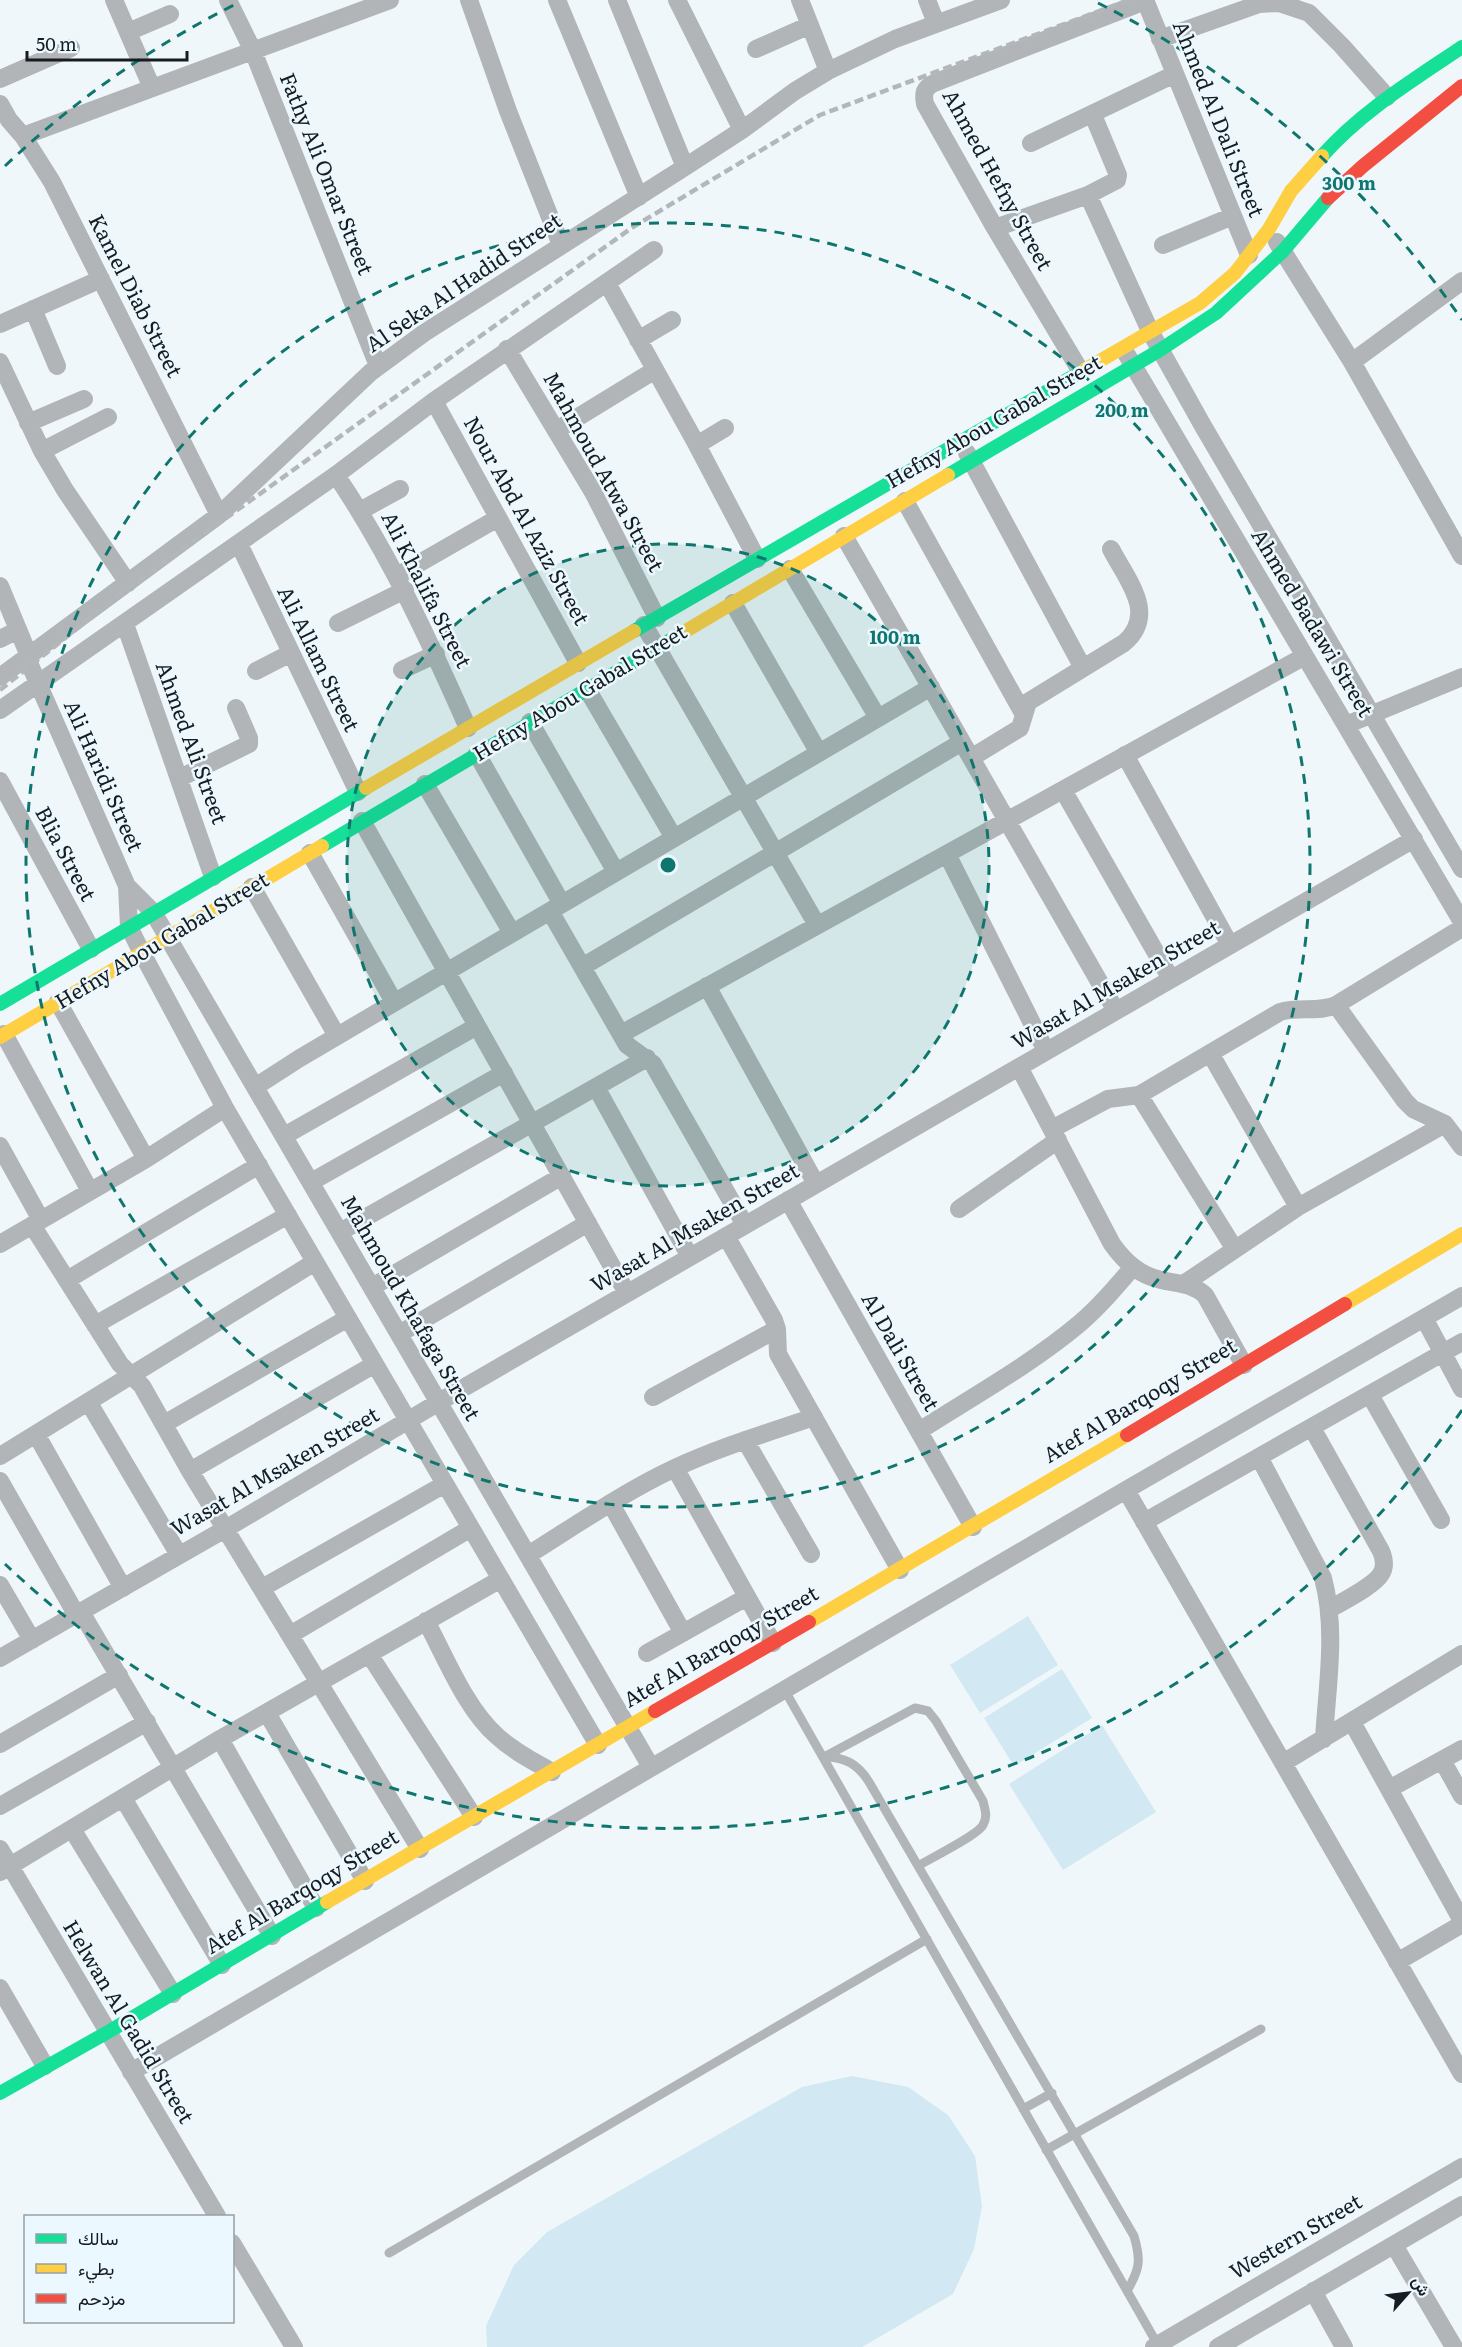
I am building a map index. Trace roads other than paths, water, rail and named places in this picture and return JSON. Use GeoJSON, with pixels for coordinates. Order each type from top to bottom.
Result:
{"type":"FeatureCollection","features":[{"type":"Feature","properties":{"kind":"street"},"geometry":{"type":"LineString","coordinates":[[114,0],[152,88]]}},
{"type":"Feature","properties":{"kind":"street","name":"Fathy Ali Omar Street"},"geometry":{"type":"LineString","coordinates":[[228,0],[253,51],[378,366]]}},
{"type":"Feature","properties":{"kind":"street"},"geometry":{"type":"LineString","coordinates":[[23,136],[253,51],[356,6],[390,0]]}},
{"type":"Feature","properties":{"kind":"street"},"geometry":{"type":"LineString","coordinates":[[469,0],[508,111],[561,245]]}},
{"type":"Feature","properties":{"kind":"street"},"geometry":{"type":"LineString","coordinates":[[557,0],[639,196]]}},
{"type":"Feature","properties":{"kind":"street"},"geometry":{"type":"LineString","coordinates":[[617,0],[685,167]]}},
{"type":"Feature","properties":{"kind":"street"},"geometry":{"type":"LineString","coordinates":[[677,0],[742,130]]}},
{"type":"Feature","properties":{"kind":"street"},"geometry":{"type":"LineString","coordinates":[[800,0],[828,71]]}},
{"type":"Feature","properties":{"kind":"street"},"geometry":{"type":"LineString","coordinates":[[927,0],[936,23]]}},
{"type":"Feature","properties":{"kind":"street","name":"Al Seka Al Hadid Street"},"geometry":{"type":"LineString","coordinates":[[0,677],[219,515],[378,366],[424,333],[685,167],[828,71],[895,39],[1001,0]]}},
{"type":"Feature","properties":{"kind":"street","name":"Ahmed Al Dali Street"},"geometry":{"type":"LineString","coordinates":[[1145,1],[1250,255]]}},
{"type":"Feature","properties":{"kind":"street","name":"Ahmed Hefny Street"},"geometry":{"type":"LineString","coordinates":[[1081,372],[995,228],[923,95],[927,87],[1145,1]]}},
{"type":"Feature","properties":{"kind":"street"},"geometry":{"type":"LineString","coordinates":[[1161,39],[1259,4],[1279,3],[1296,8],[1314,18],[1387,97]]}},
{"type":"Feature","properties":{"kind":"street"},"geometry":{"type":"LineString","coordinates":[[128,32],[170,14]]}},
{"type":"Feature","properties":{"kind":"street"},"geometry":{"type":"LineString","coordinates":[[756,49],[810,25]]}},
{"type":"Feature","properties":{"kind":"street","name":"Hefny Abou Gabal Street"},"geometry":{"type":"LineString","coordinates":[[0,1004],[757,559],[1124,349],[1206,298],[1235,273],[1250,255],[1269,229],[1291,191],[1345,130],[1387,97],[1462,47]]}},
{"type":"Feature","properties":{"kind":"street"},"geometry":{"type":"LineString","coordinates":[[0,79],[70,48]]}},
{"type":"Feature","properties":{"kind":"street"},"geometry":{"type":"LineString","coordinates":[[1435,64],[1460,91]]}},
{"type":"Feature","properties":{"kind":"street"},"geometry":{"type":"LineString","coordinates":[[1031,143],[1175,74]]}},
{"type":"Feature","properties":{"kind":"street","name":"Hefny Abou Gabal Street"},"geometry":{"type":"LineString","coordinates":[[2,1035],[1160,350],[1216,313],[1283,251],[1325,201],[1363,166],[1460,91]]}},
{"type":"Feature","properties":{"kind":"street","name":"Kamel Diab Street"},"geometry":{"type":"LineString","coordinates":[[0,104],[5,122],[23,136],[52,182],[219,515]]}},
{"type":"Feature","properties":{"kind":"street"},"geometry":{"type":"LineString","coordinates":[[995,228],[1088,195],[1114,182],[1119,177],[1093,115]]}},
{"type":"Feature","properties":{"kind":"street","name":"Ahmed Badawi Street"},"geometry":{"type":"LineString","coordinates":[[1088,195],[1160,350],[1372,714],[1460,858]]}},
{"type":"Feature","properties":{"kind":"street"},"geometry":{"type":"LineString","coordinates":[[1163,245],[1233,216]]}},
{"type":"Feature","properties":{"kind":"street"},"geometry":{"type":"LineString","coordinates":[[1269,229],[1352,362],[1461,553]]}},
{"type":"Feature","properties":{"kind":"street"},"geometry":{"type":"LineString","coordinates":[[0,710],[336,475],[507,349],[654,250]]}},
{"type":"Feature","properties":{"kind":"street"},"geometry":{"type":"LineString","coordinates":[[0,324],[101,279]]}},
{"type":"Feature","properties":{"kind":"street"},"geometry":{"type":"LineString","coordinates":[[1352,362],[1462,281]]}},
{"type":"Feature","properties":{"kind":"street"},"geometry":{"type":"LineString","coordinates":[[607,283],[757,559]]}},
{"type":"Feature","properties":{"kind":"street"},"geometry":{"type":"LineString","coordinates":[[33,309],[57,366]]}},
{"type":"Feature","properties":{"kind":"street"},"geometry":{"type":"LineString","coordinates":[[638,340],[672,320]]}},
{"type":"Feature","properties":{"kind":"street","name":"Mahmoud Atwa Street"},"geometry":{"type":"LineString","coordinates":[[507,349],[593,492],[650,622],[657,648],[817,925]]}},
{"type":"Feature","properties":{"kind":"street","name":"Ahmed Badawi Street"},"geometry":{"type":"LineString","coordinates":[[1124,349],[1462,922]]}},
{"type":"Feature","properties":{"kind":"street"},"geometry":{"type":"LineString","coordinates":[[0,362],[42,451],[65,490],[128,583]]}},
{"type":"Feature","properties":{"kind":"street"},"geometry":{"type":"LineString","coordinates":[[557,430],[655,370]]}},
{"type":"Feature","properties":{"kind":"street"},"geometry":{"type":"LineString","coordinates":[[28,423],[84,399]]}},
{"type":"Feature","properties":{"kind":"street","name":"Nour Abd Al Aziz Street"},"geometry":{"type":"LineString","coordinates":[[434,401],[579,663]]}},
{"type":"Feature","properties":{"kind":"street"},"geometry":{"type":"LineString","coordinates":[[42,451],[108,417]]}},
{"type":"Feature","properties":{"kind":"street"},"geometry":{"type":"LineString","coordinates":[[697,445],[725,428]]}},
{"type":"Feature","properties":{"kind":"street"},"geometry":{"type":"LineString","coordinates":[[960,441],[1083,668]]}},
{"type":"Feature","properties":{"kind":"street","name":"Ali Khalifa Street"},"geometry":{"type":"LineString","coordinates":[[336,475],[360,511],[401,583],[436,654],[468,728]]}},
{"type":"Feature","properties":{"kind":"street"},"geometry":{"type":"LineString","coordinates":[[360,511],[400,489]]}},
{"type":"Feature","properties":{"kind":"street"},"geometry":{"type":"LineString","coordinates":[[904,501],[1024,715]]}},
{"type":"Feature","properties":{"kind":"street"},"geometry":{"type":"LineString","coordinates":[[338,623],[498,518]]}},
{"type":"Feature","properties":{"kind":"street"},"geometry":{"type":"LineString","coordinates":[[844,537],[1116,1011]]}},
{"type":"Feature","properties":{"kind":"street","name":"Ali Allam Street"},"geometry":{"type":"LineString","coordinates":[[239,544],[358,792]]}},
{"type":"Feature","properties":{"kind":"street"},"geometry":{"type":"LineString","coordinates":[[582,967],[775,853],[967,750],[1014,733],[1020,728],[1028,702],[1124,643],[1134,634],[1140,623],[1141,611],[1137,599],[1111,549]]}},
{"type":"Feature","properties":{"kind":"street"},"geometry":{"type":"LineString","coordinates":[[790,568],[878,718]]}},
{"type":"Feature","properties":{"kind":"street","name":"Ali Haridi Street"},"geometry":{"type":"LineString","coordinates":[[0,586],[38,684],[127,886],[129,927]]}},
{"type":"Feature","properties":{"kind":"street"},"geometry":{"type":"LineString","coordinates":[[733,603],[819,753]]}},
{"type":"Feature","properties":{"kind":"street","name":"Ahmed Ali Street"},"geometry":{"type":"LineString","coordinates":[[125,624],[213,877]]}},
{"type":"Feature","properties":{"kind":"street"},"geometry":{"type":"LineString","coordinates":[[0,639],[18,630]]}},
{"type":"Feature","properties":{"kind":"street"},"geometry":{"type":"LineString","coordinates":[[256,671],[291,653]]}},
{"type":"Feature","properties":{"kind":"street"},"geometry":{"type":"LineString","coordinates":[[402,670],[436,654]]}},
{"type":"Feature","properties":{"kind":"street"},"geometry":{"type":"LineString","coordinates":[[621,1034],[1305,656]]}},
{"type":"Feature","properties":{"kind":"street"},"geometry":{"type":"LineString","coordinates":[[1346,725],[1462,677]]}},
{"type":"Feature","properties":{"kind":"street"},"geometry":{"type":"LineString","coordinates":[[255,1087],[394,1002],[931,687]]}},
{"type":"Feature","properties":{"kind":"street"},"geometry":{"type":"LineString","coordinates":[[587,689],[674,838]]}},
{"type":"Feature","properties":{"kind":"street"},"geometry":{"type":"LineString","coordinates":[[180,778],[249,744],[249,738],[236,708]]}},
{"type":"Feature","properties":{"kind":"street"},"geometry":{"type":"LineString","coordinates":[[530,722],[616,872]]}},
{"type":"Feature","properties":{"kind":"street"},"geometry":{"type":"LineString","coordinates":[[477,754],[556,907],[582,967],[633,1051],[653,1064],[745,1225]]}},
{"type":"Feature","properties":{"kind":"street"},"geometry":{"type":"LineString","coordinates":[[1125,755],[1230,945]]}},
{"type":"Feature","properties":{"kind":"street","name":"Blia Street"},"geometry":{"type":"LineString","coordinates":[[0,781],[91,949]]}},
{"type":"Feature","properties":{"kind":"street"},"geometry":{"type":"LineString","coordinates":[[425,784],[512,933]]}},
{"type":"Feature","properties":{"kind":"street"},"geometry":{"type":"LineString","coordinates":[[1063,790],[1171,979]]}},
{"type":"Feature","properties":{"kind":"street"},"geometry":{"type":"LineString","coordinates":[[362,822],[627,1293]]}},
{"type":"Feature","properties":{"kind":"street","name":"Wasat Al Msaken Street"},"geometry":{"type":"LineString","coordinates":[[0,1658],[1414,839]]}},
{"type":"Feature","properties":{"kind":"street"},"geometry":{"type":"LineString","coordinates":[[310,853],[394,1002]]}},
{"type":"Feature","properties":{"kind":"street"},"geometry":{"type":"LineString","coordinates":[[947,854],[1046,1051]]}},
{"type":"Feature","properties":{"kind":"street","name":"Ali Haridi Street"},"geometry":{"type":"LineString","coordinates":[[127,886],[153,912]]}},
{"type":"Feature","properties":{"kind":"street"},"geometry":{"type":"LineString","coordinates":[[252,887],[337,1036]]}},
{"type":"Feature","properties":{"kind":"street","name":"Mahmoud Khafaga Street"},"geometry":{"type":"LineString","coordinates":[[153,912],[651,1767]]}},
{"type":"Feature","properties":{"kind":"street"},"geometry":{"type":"LineString","coordinates":[[129,927],[225,1108],[598,1745]]}},
{"type":"Feature","properties":{"kind":"street"},"geometry":{"type":"LineString","coordinates":[[959,1209],[1055,1135],[1108,1099],[1138,1095],[1280,1012],[1299,1008],[1318,1011],[1336,1005],[1462,928]]}},
{"type":"Feature","properties":{"kind":"street"},"geometry":{"type":"LineString","coordinates":[[707,986],[816,1184]]}},
{"type":"Feature","properties":{"kind":"street"},"geometry":{"type":"LineString","coordinates":[[58,1002],[146,1159]]}},
{"type":"Feature","properties":{"kind":"street"},"geometry":{"type":"LineString","coordinates":[[1336,1005],[1405,1101],[1413,1109],[1445,1124],[1462,1147]]}},
{"type":"Feature","properties":{"kind":"street"},"geometry":{"type":"LineString","coordinates":[[284,1136],[477,1026]]}},
{"type":"Feature","properties":{"kind":"street"},"geometry":{"type":"LineString","coordinates":[[2,1035],[90,1191]]}},
{"type":"Feature","properties":{"kind":"street"},"geometry":{"type":"LineString","coordinates":[[1210,1053],[1298,1207]]}},
{"type":"Feature","properties":{"kind":"street"},"geometry":{"type":"LineString","coordinates":[[340,1232],[647,1058]]}},
{"type":"Feature","properties":{"kind":"street"},"geometry":{"type":"LineString","coordinates":[[1019,1067],[1121,1257],[1132,1268],[1146,1275],[1161,1280],[1185,1283],[1197,1288],[1205,1295],[1244,1365]]}},
{"type":"Feature","properties":{"kind":"street"},"geometry":{"type":"LineString","coordinates":[[311,1182],[504,1073]]}},
{"type":"Feature","properties":{"kind":"street"},"geometry":{"type":"LineString","coordinates":[[596,1087],[690,1257]]}},
{"type":"Feature","properties":{"kind":"street"},"geometry":{"type":"LineString","coordinates":[[1138,1095],[1234,1248]]}},
{"type":"Feature","properties":{"kind":"street"},"geometry":{"type":"LineString","coordinates":[[0,1244],[146,1159],[225,1108]]}},
{"type":"Feature","properties":{"kind":"street"},"geometry":{"type":"LineString","coordinates":[[1185,1283],[1298,1207],[1445,1124]]}},
{"type":"Feature","properties":{"kind":"street"},"geometry":{"type":"LineString","coordinates":[[0,1146],[67,1280],[120,1364],[142,1386],[190,1471],[227,1528],[420,1849]]}},
{"type":"Feature","properties":{"kind":"street"},"geometry":{"type":"LineString","coordinates":[[67,1280],[259,1165]]}},
{"type":"Feature","properties":{"kind":"street"},"geometry":{"type":"LineString","coordinates":[[372,1287],[562,1176]]}},
{"type":"Feature","properties":{"kind":"street","name":"Al Dali Street"},"geometry":{"type":"LineString","coordinates":[[788,1200],[973,1527]]}},
{"type":"Feature","properties":{"kind":"street"},"geometry":{"type":"LineString","coordinates":[[95,1325],[288,1215]]}},
{"type":"Feature","properties":{"kind":"street"},"geometry":{"type":"LineString","coordinates":[[399,1334],[588,1222]]}},
{"type":"Feature","properties":{"kind":"street","name":"Atef Al Barqoqy Street"},"geometry":{"type":"LineString","coordinates":[[0,2093],[973,1527],[1462,1234]]}},
{"type":"Feature","properties":{"kind":"street"},"geometry":{"type":"LineString","coordinates":[[726,1236],[777,1329],[778,1354],[900,1569]]}},
{"type":"Feature","properties":{"kind":"street"},"geometry":{"type":"LineString","coordinates":[[3,1448],[36,1434],[88,1403],[315,1262]]}},
{"type":"Feature","properties":{"kind":"street"},"geometry":{"type":"LineString","coordinates":[[919,1431],[1051,1347],[1101,1303],[1132,1268]]}},
{"type":"Feature","properties":{"kind":"street"},"geometry":{"type":"LineString","coordinates":[[131,2072],[784,1689],[1462,1296]]}},
{"type":"Feature","properties":{"kind":"street"},"geometry":{"type":"LineString","coordinates":[[164,1424],[348,1318]]}},
{"type":"Feature","properties":{"kind":"street"},"geometry":{"type":"LineString","coordinates":[[1424,1318],[1462,1389]]}},
{"type":"Feature","properties":{"kind":"street"},"geometry":{"type":"LineString","coordinates":[[653,1397],[777,1329]]}},
{"type":"Feature","properties":{"kind":"street"},"geometry":{"type":"LineString","coordinates":[[1144,1522],[1462,1342]]}},
{"type":"Feature","properties":{"kind":"street"},"geometry":{"type":"LineString","coordinates":[[190,1471],[375,1364]]}},
{"type":"Feature","properties":{"kind":"street"},"geometry":{"type":"LineString","coordinates":[[1370,1395],[1441,1520]]}},
{"type":"Feature","properties":{"kind":"street"},"geometry":{"type":"LineString","coordinates":[[88,1403],[179,1555]]}},
{"type":"Feature","properties":{"kind":"street"},"geometry":{"type":"LineString","coordinates":[[528,1555],[675,1468],[745,1440],[814,1417]]}},
{"type":"Feature","properties":{"kind":"street"},"geometry":{"type":"LineString","coordinates":[[1312,1428],[1385,1562],[1382,1574],[1373,1582],[1330,1609]]}},
{"type":"Feature","properties":{"kind":"street"},"geometry":{"type":"LineString","coordinates":[[36,1434],[123,1588]]}},
{"type":"Feature","properties":{"kind":"street"},"geometry":{"type":"LineString","coordinates":[[745,1440],[812,1554]]}},
{"type":"Feature","properties":{"kind":"street"},"geometry":{"type":"LineString","coordinates":[[1259,1457],[1323,1578],[1331,1625],[1324,1739]]}},
{"type":"Feature","properties":{"kind":"street"},"geometry":{"type":"LineString","coordinates":[[675,1468],[773,1643]]}},
{"type":"Feature","properties":{"kind":"street"},"geometry":{"type":"LineString","coordinates":[[0,1481],[174,1767],[272,1936]]}},
{"type":"Feature","properties":{"kind":"street"},"geometry":{"type":"LineString","coordinates":[[262,1588],[445,1484]]}},
{"type":"Feature","properties":{"kind":"street"},"geometry":{"type":"LineString","coordinates":[[1126,1490],[1462,2074]]}},
{"type":"Feature","properties":{"kind":"street"},"geometry":{"type":"LineString","coordinates":[[611,1504],[683,1633]]}},
{"type":"Feature","properties":{"kind":"street"},"geometry":{"type":"LineString","coordinates":[[290,1635],[471,1528]]}},
{"type":"Feature","properties":{"kind":"street"},"geometry":{"type":"LineString","coordinates":[[5,1869],[220,1739],[501,1579]]}},
{"type":"Feature","properties":{"kind":"street"},"geometry":{"type":"LineString","coordinates":[[0,1585],[32,1640]]}},
{"type":"Feature","properties":{"kind":"street"},"geometry":{"type":"LineString","coordinates":[[647,1653],[747,1597]]}},
{"type":"Feature","properties":{"kind":"street"},"geometry":{"type":"LineString","coordinates":[[426,1621],[473,1708],[484,1723],[515,1750],[552,1772]]}},
{"type":"Feature","properties":{"kind":"street"},"geometry":{"type":"LineString","coordinates":[[369,1654],[474,1817]]}},
{"type":"Feature","properties":{"kind":"street"},"geometry":{"type":"LineString","coordinates":[[1283,1763],[1462,1654]]}},
{"type":"Feature","properties":{"kind":"street"},"geometry":{"type":"LineString","coordinates":[[0,1744],[119,1675]]}},
{"type":"Feature","properties":{"kind":"street"},"geometry":{"type":"LineString","coordinates":[[267,1713],[366,1881]]}},
{"type":"Feature","properties":{"kind":"street"},"geometry":{"type":"LineString","coordinates":[[0,1806],[147,1722]]}},
{"type":"Feature","properties":{"kind":"street"},"geometry":{"type":"LineString","coordinates":[[1352,1722],[1462,1922],[1397,1962]]}},
{"type":"Feature","properties":{"kind":"street"},"geometry":{"type":"LineString","coordinates":[[220,1739],[316,1908]]}},
{"type":"Feature","properties":{"kind":"street"},"geometry":{"type":"LineString","coordinates":[[1389,1789],[1462,1749]]}},
{"type":"Feature","properties":{"kind":"street"},"geometry":{"type":"LineString","coordinates":[[1442,1760],[1462,1796]]}},
{"type":"Feature","properties":{"kind":"street"},"geometry":{"type":"LineString","coordinates":[[123,1798],[222,1965]]}},
{"type":"Feature","properties":{"kind":"street"},"geometry":{"type":"LineString","coordinates":[[72,1829],[173,1994]]}},
{"type":"Feature","properties":{"kind":"street","name":"Helwan Al Gadid Street"},"geometry":{"type":"LineString","coordinates":[[0,1849],[5,1869],[108,2032],[216,2215]]}},
{"type":"Feature","properties":{"kind":"street"},"geometry":{"type":"LineString","coordinates":[[0,1988],[45,2066]]}},
{"type":"Feature","properties":{"kind":"street","name":"Western Street"},"geometry":{"type":"LineString","coordinates":[[1157,2346],[1462,2167]]}},
{"type":"Feature","properties":{"kind":"street"},"geometry":{"type":"LineString","coordinates":[[1218,2347],[1243,2341],[1313,2291],[1462,2205]]}},
{"type":"Feature","properties":{"kind":"street"},"geometry":{"type":"LineString","coordinates":[[1394,2245],[1454,2347]]}},
{"type":"Feature","properties":{"kind":"street"},"geometry":{"type":"LineString","coordinates":[[234,2246],[294,2347]]}},
{"type":"Feature","properties":{"kind":"street"},"geometry":{"type":"LineString","coordinates":[[1313,2291],[1344,2347]]}},
{"type":"Feature","properties":{"kind":"lane"},"geometry":{"type":"LineString","coordinates":[[784,1689],[1157,2346]]}},
{"type":"Feature","properties":{"kind":"lane"},"geometry":{"type":"LineString","coordinates":[[824,1757],[915,1708],[928,1711],[983,1801],[987,1814],[983,1827],[918,1866]]}},
{"type":"Feature","properties":{"kind":"lane"},"geometry":{"type":"LineString","coordinates":[[824,1757],[837,1757],[851,1762],[862,1770],[1134,2236],[1140,2255],[1137,2274],[1127,2291]]}},
{"type":"Feature","properties":{"kind":"lane"},"geometry":{"type":"LineString","coordinates":[[389,2253],[927,1939]]}},
{"type":"Feature","properties":{"kind":"lane"},"geometry":{"type":"LineString","coordinates":[[1046,2150],[1261,2029]]}},
{"type":"Feature","properties":{"kind":"lane"},"geometry":{"type":"LineString","coordinates":[[1023,2109],[1052,2093]]}},
{"type":"Feature","properties":{"kind":"railway"},"geometry":{"type":"LineString","coordinates":[[0,690],[124,591],[633,227],[820,115],[1129,0]]}}]}
